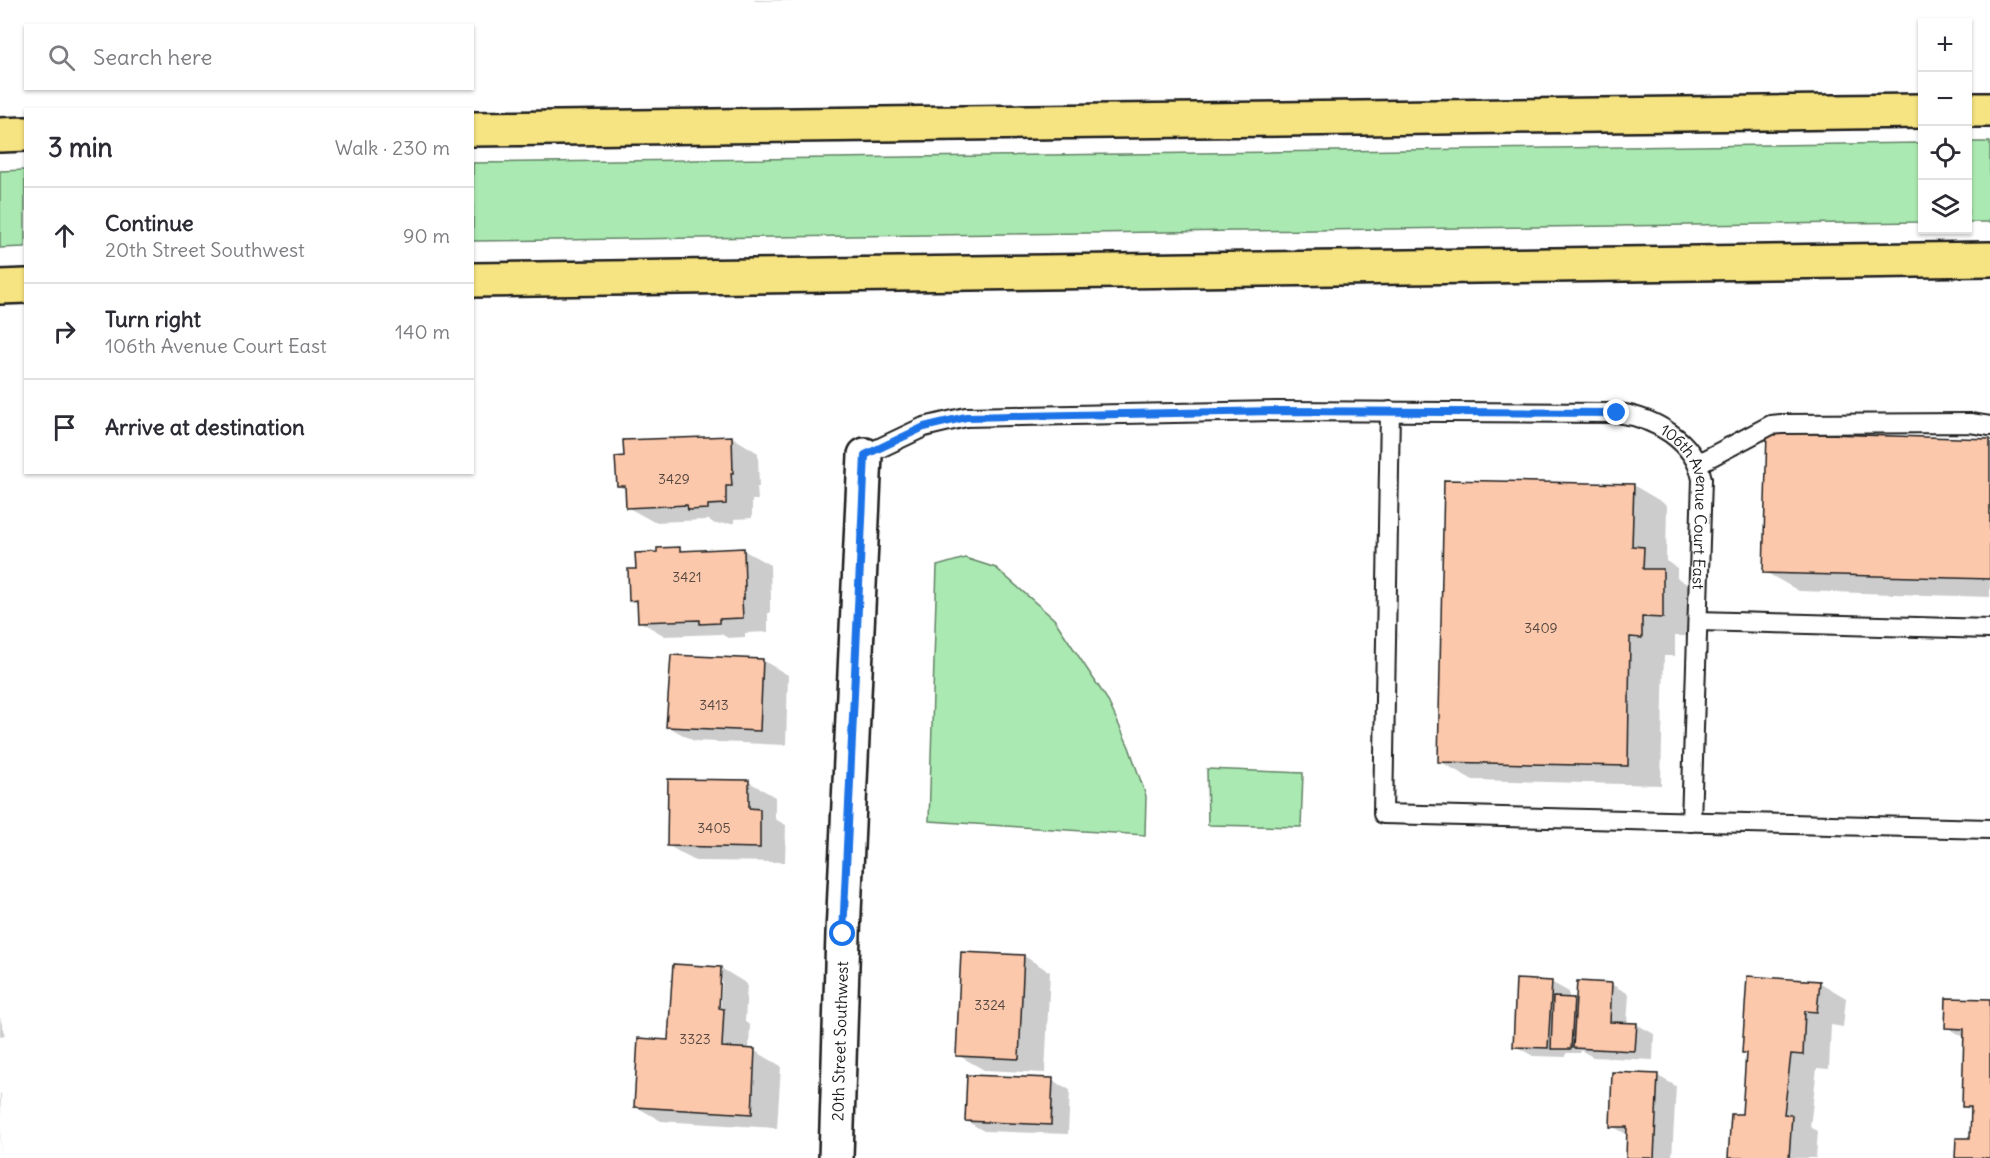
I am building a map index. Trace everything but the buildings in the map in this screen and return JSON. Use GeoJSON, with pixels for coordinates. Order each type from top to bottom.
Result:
{"type":"FeatureCollection","features":[{"type":"Feature","properties":{"kind":"highway"},"geometry":{"type":"LineString","coordinates":[[1972,110],[1990,110]]}},
{"type":"Feature","properties":{"kind":"highway"},"geometry":{"type":"LineString","coordinates":[[474,129],[1918,111]]}},
{"type":"Feature","properties":{"kind":"highway"},"geometry":{"type":"LineString","coordinates":[[0,135],[24,134]]}},
{"type":"Feature","properties":{"kind":"highway"},"geometry":{"type":"LineString","coordinates":[[474,280],[1990,259]]}},
{"type":"Feature","properties":{"kind":"highway"},"geometry":{"type":"LineString","coordinates":[[0,287],[24,286]]}},
{"type":"Feature","properties":{"kind":"street","name":"20th Street Southwest"},"geometry":{"type":"LineString","coordinates":[[836,1158],[843,934],[865,455]]}},
{"type":"Feature","properties":{"kind":"lane"},"geometry":{"type":"LineString","coordinates":[[1390,411],[1383,814],[1990,829]]}},
{"type":"Feature","properties":{"kind":"lane","name":"106th Avenue Court East"},"geometry":{"type":"LineString","coordinates":[[865,455],[924,427],[966,417],[1164,412],[1617,413],[1633,415],[1655,424],[1681,442],[1699,463],[1702,479],[1691,822]]}},
{"type":"Feature","properties":{"kind":"lane"},"geometry":{"type":"LineString","coordinates":[[1699,463],[1771,425],[1970,423],[1990,426]]}},
{"type":"Feature","properties":{"kind":"lane"},"geometry":{"type":"LineString","coordinates":[[1698,621],[1990,629]]}},
{"type":"Feature","properties":{"kind":"green space"},"geometry":{"type":"Polygon","coordinates":[[[1972,142],[1990,142],[1990,222],[1972,222],[1972,142]]]}},
{"type":"Feature","properties":{"kind":"green space"},"geometry":{"type":"Polygon","coordinates":[[[1918,143],[1918,222],[474,241],[474,163],[1918,143]]]}},
{"type":"Feature","properties":{"kind":"green space"},"geometry":{"type":"Polygon","coordinates":[[[24,170],[24,247],[0,248],[0,171],[24,170]]]}},
{"type":"Feature","properties":{"kind":"green space"},"geometry":{"type":"Polygon","coordinates":[[[965,558],[996,568],[1054,619],[1107,699],[1129,747],[1146,796],[1145,835],[929,821],[937,566],[965,558]]]}},
{"type":"Feature","properties":{"kind":"green space"},"geometry":{"type":"Polygon","coordinates":[[[1207,769],[1303,773],[1301,827],[1208,825],[1207,769]]]}},
{"type":"Feature","properties":{"kind":"route"},"geometry":{"type":"LineString","coordinates":[[843,934],[865,455],[924,427],[966,417],[1276,411],[1617,413]]}}]}
